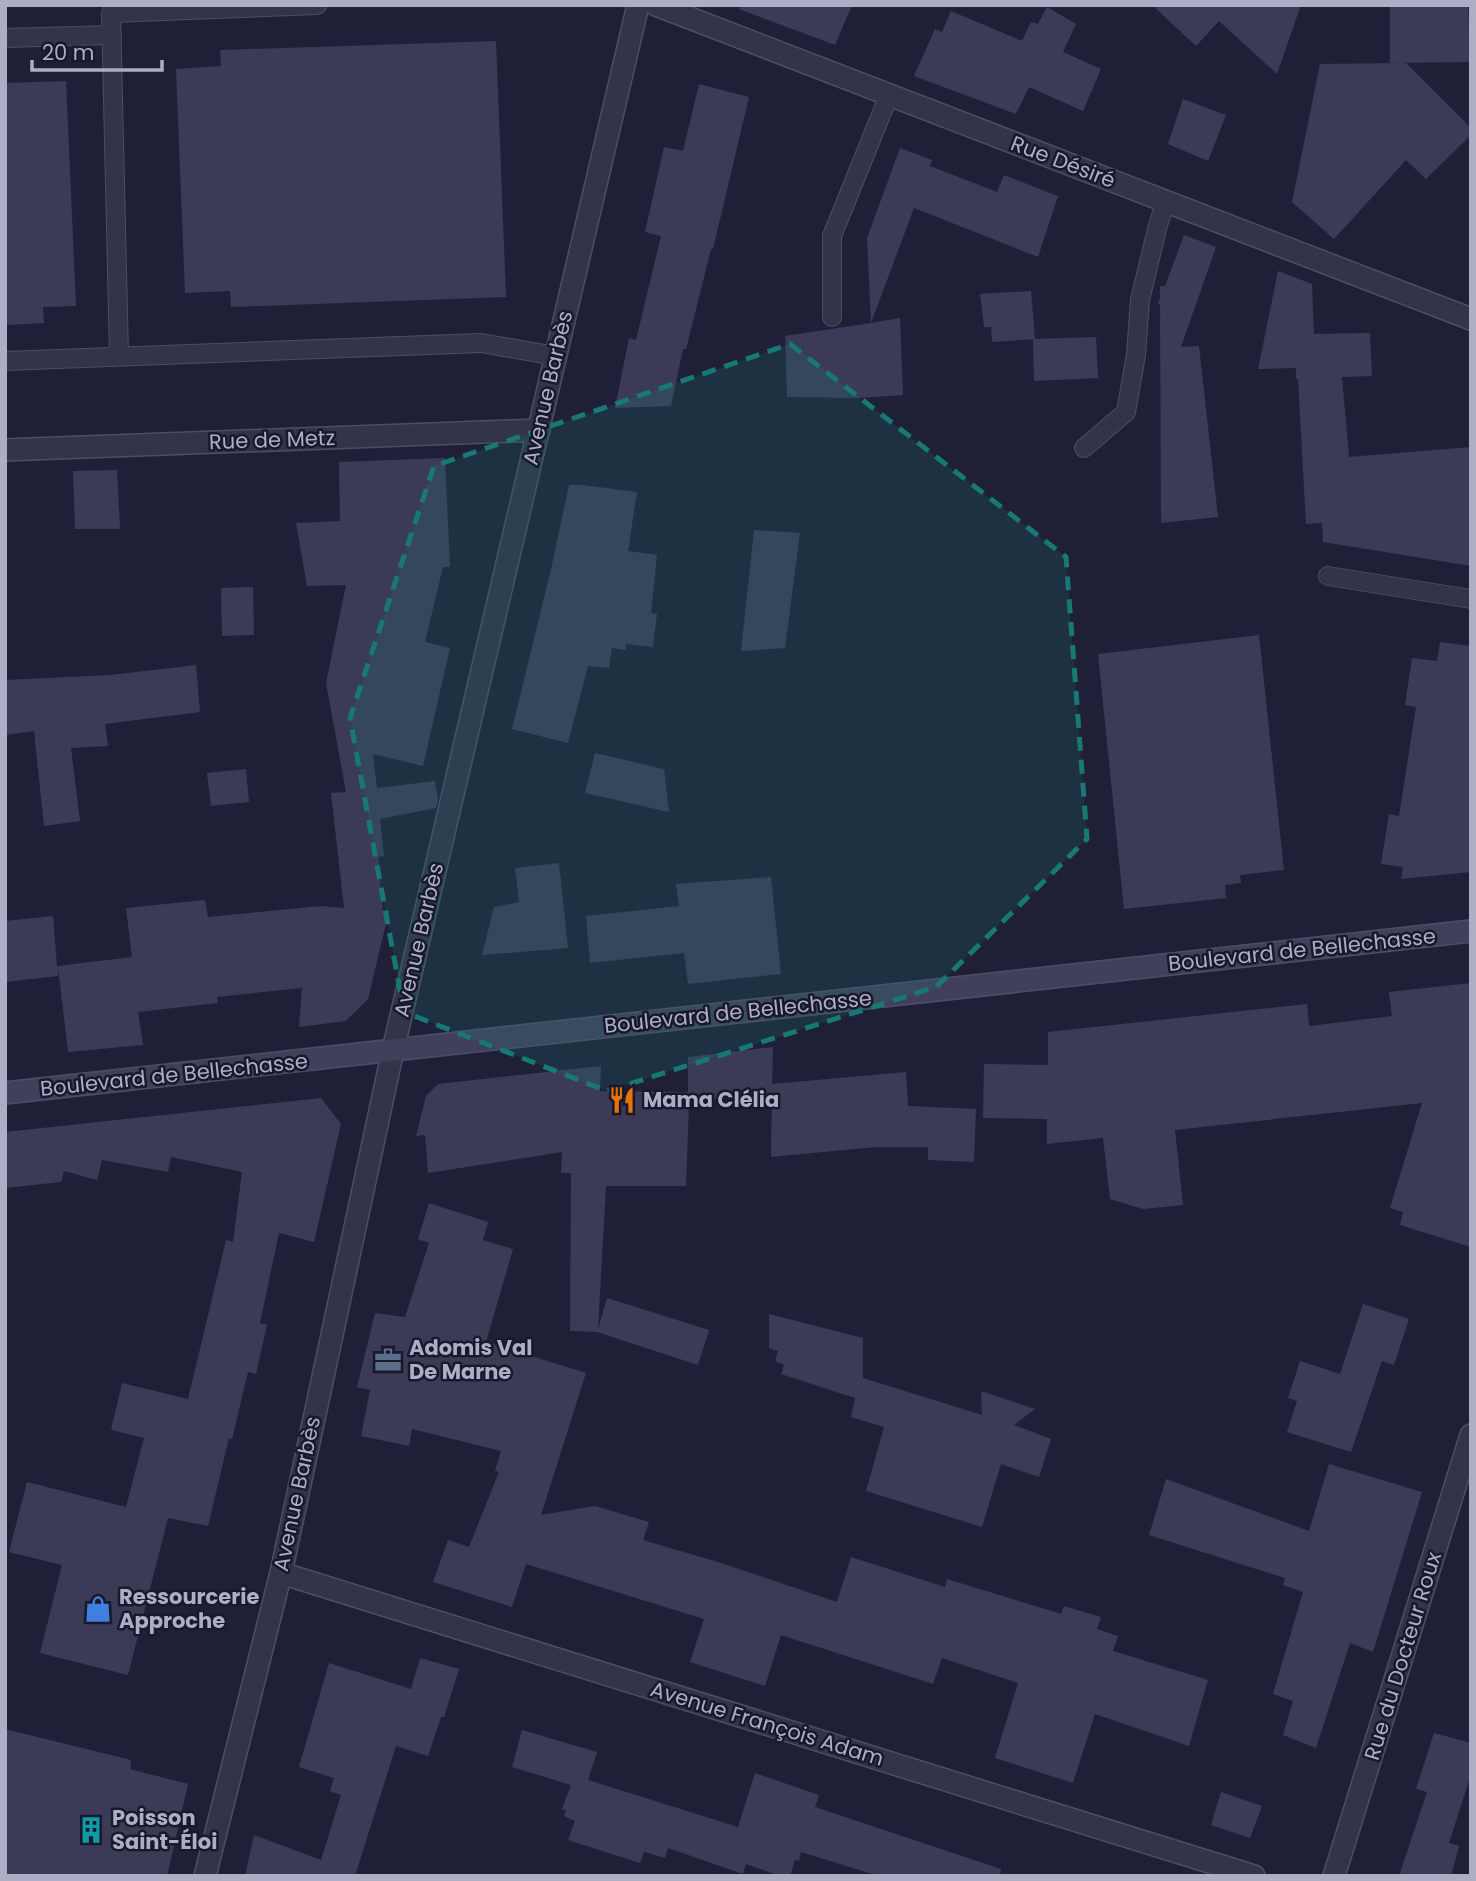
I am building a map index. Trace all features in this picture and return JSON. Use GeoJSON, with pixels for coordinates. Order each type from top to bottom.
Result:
{"type":"FeatureCollection","features":[{"type":"Feature","properties":{"kind":"street","name":"Avenue Barbès"},"geometry":{"type":"LineString","coordinates":[[205,1876],[281,1573],[393,1050],[638,5]]}},
{"type":"Feature","properties":{"kind":"street","name":"Rue Désiré"},"geometry":{"type":"LineString","coordinates":[[656,5],[1471,319]]}},
{"type":"Feature","properties":{"kind":"street","name":"Rue de Metz"},"geometry":{"type":"LineString","coordinates":[[5,450],[539,430]]}},
{"type":"Feature","properties":{"kind":"street","name":"Boulevard de Bellechasse"},"geometry":{"type":"LineString","coordinates":[[5,1093],[1471,931]]}},
{"type":"Feature","properties":{"kind":"street","name":"Rue du Docteur Roux"},"geometry":{"type":"LineString","coordinates":[[1335,1876],[1471,1436]]}},
{"type":"Feature","properties":{"kind":"street","name":"Avenue François Adam"},"geometry":{"type":"LineString","coordinates":[[281,1573],[1254,1876]]}},
{"type":"Feature","properties":{"kind":"lane"},"geometry":{"type":"LineString","coordinates":[[119,356],[111,13],[317,5]]}},
{"type":"Feature","properties":{"kind":"lane"},"geometry":{"type":"LineString","coordinates":[[5,38],[112,35]]}},
{"type":"Feature","properties":{"kind":"lane"},"geometry":{"type":"LineString","coordinates":[[831,317],[832,236],[890,95]]}},
{"type":"Feature","properties":{"kind":"lane"},"geometry":{"type":"LineString","coordinates":[[1084,448],[1126,412],[1136,355],[1140,300],[1166,202]]}},
{"type":"Feature","properties":{"kind":"lane"},"geometry":{"type":"LineString","coordinates":[[5,360],[481,343],[556,356]]}},
{"type":"Feature","properties":{"kind":"lane"},"geometry":{"type":"LineString","coordinates":[[1328,576],[1471,599]]}},
{"type":"Feature","properties":{"kind":"highlighted area"},"geometry":{"type":"Polygon","coordinates":[[[790,344],[1066,557],[1087,839],[936,987],[607,1091],[404,1012],[350,718],[434,466],[790,344]]]}},
{"type":"Feature","properties":{"kind":"building"},"geometry":{"type":"Polygon","coordinates":[[[739,5],[852,5],[835,45],[739,9],[739,5]]]}},
{"type":"Feature","properties":{"kind":"building"},"geometry":{"type":"Polygon","coordinates":[[[1152,5],[1301,5],[1277,74],[1219,21],[1196,46],[1152,5]]]}},
{"type":"Feature","properties":{"kind":"building"},"geometry":{"type":"Polygon","coordinates":[[[1390,5],[1468,5],[1470,62],[1390,63],[1390,5]]]}},
{"type":"Feature","properties":{"kind":"building"},"geometry":{"type":"Polygon","coordinates":[[[1047,7],[1076,24],[1063,52],[1101,69],[1083,111],[1029,87],[1016,114],[914,76],[935,29],[942,32],[951,11],[1022,41],[1031,22],[1038,24],[1047,7]]]}},
{"type":"Feature","properties":{"kind":"building"},"geometry":{"type":"Polygon","coordinates":[[[496,41],[506,297],[231,307],[230,291],[185,293],[176,69],[221,66],[220,50],[496,41]]]}},
{"type":"Feature","properties":{"kind":"building"},"geometry":{"type":"Polygon","coordinates":[[[1406,63],[1471,128],[1471,135],[1426,179],[1406,160],[1334,239],[1292,202],[1320,64],[1406,63]]]}},
{"type":"Feature","properties":{"kind":"building"},"geometry":{"type":"Polygon","coordinates":[[[66,81],[76,306],[43,307],[44,323],[5,325],[5,83],[66,81]]]}},
{"type":"Feature","properties":{"kind":"building"},"geometry":{"type":"Polygon","coordinates":[[[699,84],[749,97],[713,249],[686,349],[683,349],[671,406],[615,408],[629,338],[636,340],[661,236],[645,232],[664,147],[683,151],[699,84]]]}},
{"type":"Feature","properties":{"kind":"building"},"geometry":{"type":"Polygon","coordinates":[[[1183,99],[1226,115],[1208,161],[1168,144],[1183,99]]]}},
{"type":"Feature","properties":{"kind":"building"},"geometry":{"type":"Polygon","coordinates":[[[900,148],[932,160],[930,166],[997,192],[1004,175],[1058,196],[1038,257],[914,208],[871,323],[867,238],[900,148]]]}},
{"type":"Feature","properties":{"kind":"building"},"geometry":{"type":"Polygon","coordinates":[[[1184,235],[1216,247],[1181,347],[1199,346],[1218,517],[1161,523],[1158,304],[1160,286],[1165,286],[1184,235]]]}},
{"type":"Feature","properties":{"kind":"building"},"geometry":{"type":"Polygon","coordinates":[[[1278,271],[1312,284],[1314,334],[1370,333],[1372,376],[1342,377],[1349,457],[1471,447],[1471,566],[1323,542],[1322,523],[1306,524],[1296,368],[1258,369],[1278,271]]]}},
{"type":"Feature","properties":{"kind":"building"},"geometry":{"type":"Polygon","coordinates":[[[1031,291],[1035,339],[992,342],[991,327],[984,327],[980,294],[1031,291]]]}},
{"type":"Feature","properties":{"kind":"building"},"geometry":{"type":"Polygon","coordinates":[[[900,318],[903,395],[859,398],[787,397],[785,336],[900,318]]]}},
{"type":"Feature","properties":{"kind":"building"},"geometry":{"type":"Polygon","coordinates":[[[1096,337],[1098,378],[1034,381],[1033,339],[1096,337]]]}},
{"type":"Feature","properties":{"kind":"building"},"geometry":{"type":"Polygon","coordinates":[[[445,458],[450,567],[443,567],[425,642],[450,648],[423,766],[373,754],[377,788],[435,781],[438,799],[436,808],[380,819],[384,856],[378,857],[383,911],[389,911],[368,999],[346,1021],[299,1027],[302,988],[217,997],[218,1003],[138,1012],[143,1045],[68,1052],[58,967],[58,976],[5,982],[5,921],[53,916],[57,966],[132,957],[126,908],[205,900],[208,917],[321,906],[344,908],[331,793],[346,792],[326,683],[346,585],[307,586],[296,523],[340,521],[339,462],[445,458]]]}},
{"type":"Feature","properties":{"kind":"building"},"geometry":{"type":"Polygon","coordinates":[[[117,470],[120,529],[75,529],[73,471],[117,470]]]}},
{"type":"Feature","properties":{"kind":"building"},"geometry":{"type":"Polygon","coordinates":[[[569,485],[637,492],[628,551],[657,555],[651,613],[657,614],[653,647],[626,644],[626,650],[612,648],[609,668],[588,666],[568,743],[512,729],[569,485]]]}},
{"type":"Feature","properties":{"kind":"building"},"geometry":{"type":"Polygon","coordinates":[[[754,530],[800,533],[785,648],[741,651],[754,530]]]}},
{"type":"Feature","properties":{"kind":"building"},"geometry":{"type":"Polygon","coordinates":[[[253,587],[254,635],[222,636],[221,588],[253,587]]]}},
{"type":"Feature","properties":{"kind":"building"},"geometry":{"type":"Polygon","coordinates":[[[1259,635],[1284,870],[1240,875],[1241,883],[1225,885],[1226,898],[1124,909],[1098,654],[1259,635]]]}},
{"type":"Feature","properties":{"kind":"building"},"geometry":{"type":"Polygon","coordinates":[[[1440,642],[1471,646],[1471,872],[1401,879],[1403,867],[1381,864],[1389,814],[1399,816],[1416,707],[1405,705],[1412,658],[1437,661],[1440,642]]]}},
{"type":"Feature","properties":{"kind":"building"},"geometry":{"type":"Polygon","coordinates":[[[196,665],[200,712],[105,724],[108,746],[71,748],[80,821],[44,826],[34,731],[5,735],[5,680],[110,675],[196,665]]]}},
{"type":"Feature","properties":{"kind":"building"},"geometry":{"type":"Polygon","coordinates":[[[595,753],[664,769],[669,812],[585,793],[595,753]]]}},
{"type":"Feature","properties":{"kind":"building"},"geometry":{"type":"Polygon","coordinates":[[[246,769],[249,802],[211,806],[207,773],[246,769]]]}},
{"type":"Feature","properties":{"kind":"building"},"geometry":{"type":"Polygon","coordinates":[[[559,863],[568,948],[482,955],[494,907],[519,902],[515,868],[559,863]]]}},
{"type":"Feature","properties":{"kind":"building"},"geometry":{"type":"Polygon","coordinates":[[[771,877],[781,974],[688,984],[684,953],[590,963],[586,916],[679,906],[676,884],[771,877]]]}},
{"type":"Feature","properties":{"kind":"building"},"geometry":{"type":"Polygon","coordinates":[[[1471,983],[1471,1247],[1400,1225],[1403,1212],[1390,1208],[1422,1103],[1175,1130],[1183,1205],[1143,1209],[1110,1199],[1103,1138],[1047,1144],[1047,1119],[983,1118],[984,1064],[1048,1065],[1048,1032],[1307,1004],[1309,1026],[1392,1016],[1389,992],[1471,983]]]}},
{"type":"Feature","properties":{"kind":"building"},"geometry":{"type":"Polygon","coordinates":[[[773,1047],[772,1084],[906,1072],[908,1106],[976,1109],[974,1162],[928,1160],[928,1147],[876,1147],[771,1157],[772,1094],[689,1102],[686,1186],[606,1186],[598,1329],[607,1298],[709,1330],[698,1365],[597,1332],[570,1331],[571,1173],[561,1173],[562,1152],[428,1173],[425,1135],[416,1136],[426,1096],[438,1084],[601,1066],[600,1091],[688,1092],[688,1057],[773,1047]]]}},
{"type":"Feature","properties":{"kind":"building"},"geometry":{"type":"Polygon","coordinates":[[[321,1098],[341,1124],[314,1242],[279,1233],[260,1323],[267,1325],[256,1374],[248,1372],[208,1526],[168,1518],[128,1675],[40,1653],[62,1565],[9,1552],[27,1482],[126,1507],[144,1438],[111,1430],[122,1383],[188,1399],[226,1240],[233,1242],[242,1172],[171,1157],[168,1172],[102,1160],[97,1180],[64,1171],[61,1182],[5,1188],[5,1132],[321,1098]]]}},
{"type":"Feature","properties":{"kind":"building"},"geometry":{"type":"Polygon","coordinates":[[[429,1203],[488,1222],[483,1240],[513,1249],[486,1342],[586,1373],[541,1515],[595,1506],[649,1522],[643,1540],[837,1602],[851,1557],[945,1587],[947,1579],[1061,1614],[1064,1606],[1101,1617],[1097,1629],[1118,1636],[1113,1651],[1208,1680],[1189,1746],[1095,1714],[1073,1783],[995,1758],[1018,1683],[942,1658],[933,1684],[781,1635],[765,1686],[690,1662],[704,1619],[526,1564],[512,1607],[433,1582],[448,1540],[469,1547],[499,1472],[495,1471],[501,1451],[412,1429],[409,1446],[361,1436],[370,1390],[357,1387],[375,1313],[405,1317],[429,1243],[418,1239],[429,1203]]]}},
{"type":"Feature","properties":{"kind":"building"},"geometry":{"type":"Polygon","coordinates":[[[1363,1304],[1409,1319],[1394,1365],[1382,1361],[1351,1452],[1287,1432],[1297,1401],[1288,1398],[1300,1361],[1340,1374],[1363,1304]]]}},
{"type":"Feature","properties":{"kind":"building"},"geometry":{"type":"Polygon","coordinates":[[[769,1314],[863,1338],[863,1378],[982,1415],[981,1391],[1035,1409],[1014,1425],[1051,1439],[1039,1477],[1001,1464],[982,1527],[866,1491],[884,1427],[851,1417],[855,1398],[781,1374],[784,1365],[775,1361],[778,1351],[769,1348],[769,1314]]]}},
{"type":"Feature","properties":{"kind":"building"},"geometry":{"type":"Polygon","coordinates":[[[1329,1464],[1422,1492],[1373,1652],[1350,1643],[1316,1748],[1283,1735],[1293,1701],[1273,1694],[1303,1592],[1283,1585],[1285,1578],[1149,1535],[1166,1479],[1309,1531],[1329,1464]]]}},
{"type":"Feature","properties":{"kind":"building"},"geometry":{"type":"Polygon","coordinates":[[[420,1658],[459,1669],[428,1756],[396,1746],[355,1876],[245,1876],[254,1835],[321,1860],[341,1795],[330,1791],[334,1778],[299,1767],[329,1663],[411,1689],[420,1658]]]}},
{"type":"Feature","properties":{"kind":"building","name":"Poisson Saint-Éloi"},"geometry":{"type":"Polygon","coordinates":[[[5,1729],[131,1760],[130,1769],[188,1784],[167,1876],[5,1876],[5,1729]]]}},
{"type":"Feature","properties":{"kind":"building"},"geometry":{"type":"Polygon","coordinates":[[[522,1730],[597,1752],[588,1780],[738,1827],[755,1773],[819,1795],[815,1807],[1001,1869],[1000,1876],[879,1876],[801,1852],[799,1861],[795,1860],[790,1876],[780,1876],[746,1864],[743,1874],[668,1848],[665,1858],[644,1852],[640,1863],[568,1840],[575,1821],[564,1816],[566,1810],[562,1809],[571,1785],[512,1767],[522,1730]]]}},
{"type":"Feature","properties":{"kind":"building"},"geometry":{"type":"Polygon","coordinates":[[[1434,1733],[1471,1743],[1471,1774],[1449,1843],[1459,1846],[1451,1876],[1399,1876],[1427,1792],[1416,1789],[1434,1733]]]}},
{"type":"Feature","properties":{"kind":"building"},"geometry":{"type":"Polygon","coordinates":[[[1221,1792],[1262,1806],[1250,1838],[1211,1825],[1221,1792]]]}},
{"type":"Feature","properties":{"kind":"place","name":"Mama Clélia"},"geometry":{"type":"Point","coordinates":[622,1100]}},
{"type":"Feature","properties":{"kind":"place","name":"Adomis Val De Marne"},"geometry":{"type":"Point","coordinates":[388,1360]}},
{"type":"Feature","properties":{"kind":"place","name":"Ressourcerie Approche"},"geometry":{"type":"Point","coordinates":[98,1609]}},
{"type":"Feature","properties":{"kind":"place","name":"Poisson Saint-Éloi"},"geometry":{"type":"Point","coordinates":[91,1830]}}]}
